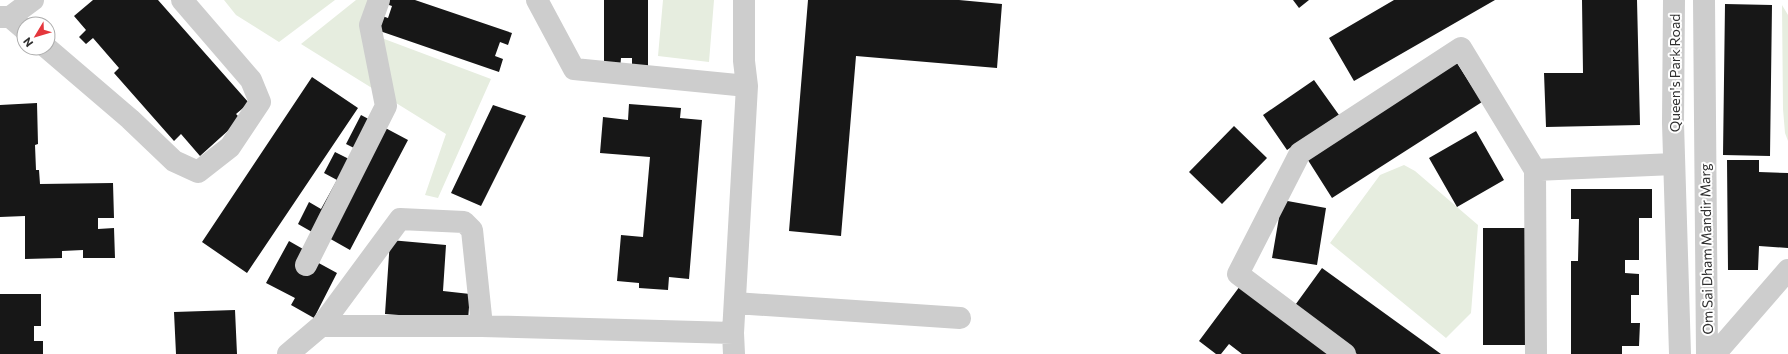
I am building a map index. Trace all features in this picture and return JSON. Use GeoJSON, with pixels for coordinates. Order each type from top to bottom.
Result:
{"type":"FeatureCollection","features":[{"type":"Feature","properties":{"kind":"street"},"geometry":{"type":"LineString","coordinates":[[11,21],[33,0]]}},
{"type":"Feature","properties":{"kind":"street"},"geometry":{"type":"LineString","coordinates":[[56,56],[130,119],[174,161],[198,172],[230,147],[260,102],[251,80],[182,0]]}},
{"type":"Feature","properties":{"kind":"street"},"geometry":{"type":"LineString","coordinates":[[306,265],[386,106],[370,25],[379,0]]}},
{"type":"Feature","properties":{"kind":"street"},"geometry":{"type":"LineString","coordinates":[[537,0],[574,69],[747,86]]}},
{"type":"Feature","properties":{"kind":"street"},"geometry":{"type":"LineString","coordinates":[[321,326],[482,326],[733,344],[747,86],[744,60],[744,0]]}},
{"type":"Feature","properties":{"kind":"street","name":"Queen's Park Road"},"geometry":{"type":"LineString","coordinates":[[1674,0],[1674,155]]}},
{"type":"Feature","properties":{"kind":"street"},"geometry":{"type":"LineString","coordinates":[[1535,170],[1674,155],[1705,145],[1704,0]]}},
{"type":"Feature","properties":{"kind":"street"},"geometry":{"type":"LineString","coordinates":[[1345,354],[1238,274],[1300,153],[1461,48],[1535,170],[1536,354]]}},
{"type":"Feature","properties":{"kind":"street","name":"Om Sai Dham Mandir Marg"},"geometry":{"type":"LineString","coordinates":[[1705,145],[1707,354]]}},
{"type":"Feature","properties":{"kind":"street","name":"Om Sai Dham Mandir Marg"},"geometry":{"type":"LineString","coordinates":[[1674,155],[1680,354]]}},
{"type":"Feature","properties":{"kind":"street"},"geometry":{"type":"LineString","coordinates":[[288,354],[321,326],[400,219],[464,222],[472,230],[482,326]]}},
{"type":"Feature","properties":{"kind":"street"},"geometry":{"type":"LineString","coordinates":[[1715,354],[1788,270]]}},
{"type":"Feature","properties":{"kind":"street"},"geometry":{"type":"LineString","coordinates":[[735,303],[960,318]]}},
{"type":"Feature","properties":{"kind":"shaded area"},"geometry":{"type":"Polygon","coordinates":[[[224,0],[335,0],[279,42],[236,15],[224,0]]]}},
{"type":"Feature","properties":{"kind":"shaded area"},"geometry":{"type":"Polygon","coordinates":[[[356,0],[377,0],[363,31],[491,79],[438,198],[425,195],[446,134],[301,44],[356,0]]]}},
{"type":"Feature","properties":{"kind":"shaded area"},"geometry":{"type":"Polygon","coordinates":[[[663,0],[714,0],[709,62],[658,56],[663,0]]]}},
{"type":"Feature","properties":{"kind":"shaded area"},"geometry":{"type":"Polygon","coordinates":[[[1782,5],[1788,15],[1788,141],[1785,133],[1783,109],[1782,5]]]}},
{"type":"Feature","properties":{"kind":"shaded area"},"geometry":{"type":"Polygon","coordinates":[[[1404,165],[1415,171],[1478,225],[1471,313],[1446,338],[1330,243],[1380,175],[1404,165]]]}},
{"type":"Feature","properties":{"kind":"building"},"geometry":{"type":"Polygon","coordinates":[[[93,0],[158,0],[249,103],[236,114],[241,119],[200,156],[181,134],[174,141],[114,73],[119,68],[93,38],[86,44],[79,37],[86,30],[74,16],[93,0]]]}},
{"type":"Feature","properties":{"kind":"building"},"geometry":{"type":"Polygon","coordinates":[[[384,0],[415,0],[512,33],[508,45],[500,42],[495,56],[503,59],[499,72],[374,29],[379,15],[388,18],[392,6],[383,3],[384,0]]]}},
{"type":"Feature","properties":{"kind":"building"},"geometry":{"type":"Polygon","coordinates":[[[604,0],[648,0],[648,69],[632,69],[632,58],[621,58],[620,69],[604,69],[604,0]]]}},
{"type":"Feature","properties":{"kind":"building"},"geometry":{"type":"Polygon","coordinates":[[[808,0],[959,0],[1002,4],[997,68],[856,56],[841,236],[789,231],[808,0]]]}},
{"type":"Feature","properties":{"kind":"building"},"geometry":{"type":"Polygon","coordinates":[[[1293,0],[1309,0],[1299,8],[1293,0]]]}},
{"type":"Feature","properties":{"kind":"building"},"geometry":{"type":"Polygon","coordinates":[[[1394,0],[1495,0],[1354,81],[1329,38],[1394,0]]]}},
{"type":"Feature","properties":{"kind":"building"},"geometry":{"type":"Polygon","coordinates":[[[1582,0],[1637,0],[1640,125],[1546,127],[1544,73],[1583,73],[1582,0]]]}},
{"type":"Feature","properties":{"kind":"building"},"geometry":{"type":"Polygon","coordinates":[[[1725,4],[1772,5],[1770,156],[1723,155],[1725,4]]]}},
{"type":"Feature","properties":{"kind":"building"},"geometry":{"type":"Polygon","coordinates":[[[1455,60],[1482,102],[1332,198],[1306,157],[1455,60]]]}},
{"type":"Feature","properties":{"kind":"building"},"geometry":{"type":"Polygon","coordinates":[[[312,77],[358,108],[247,273],[202,242],[312,77]]]}},
{"type":"Feature","properties":{"kind":"building"},"geometry":{"type":"Polygon","coordinates":[[[1314,80],[1339,115],[1287,150],[1263,115],[1314,80]]]}},
{"type":"Feature","properties":{"kind":"building"},"geometry":{"type":"Polygon","coordinates":[[[37,103],[38,144],[35,145],[36,170],[39,170],[40,184],[113,183],[114,218],[98,218],[98,229],[114,228],[115,258],[83,258],[83,250],[62,251],[62,258],[25,259],[25,216],[0,217],[0,105],[37,103]]]}},
{"type":"Feature","properties":{"kind":"building"},"geometry":{"type":"Polygon","coordinates":[[[629,104],[681,108],[680,118],[702,120],[689,279],[669,277],[668,290],[639,288],[639,283],[617,281],[621,235],[643,237],[650,157],[600,153],[603,117],[628,120],[629,104]]]}},
{"type":"Feature","properties":{"kind":"building"},"geometry":{"type":"Polygon","coordinates":[[[493,105],[526,116],[481,206],[451,193],[493,105]]]}},
{"type":"Feature","properties":{"kind":"building"},"geometry":{"type":"Polygon","coordinates":[[[361,115],[408,140],[350,250],[327,237],[315,261],[337,273],[314,318],[291,305],[295,298],[266,283],[289,241],[303,249],[312,232],[298,224],[309,202],[321,209],[337,180],[324,173],[335,152],[349,159],[354,148],[346,144],[361,115]]]}},
{"type":"Feature","properties":{"kind":"building"},"geometry":{"type":"Polygon","coordinates":[[[1234,126],[1267,158],[1222,204],[1189,172],[1234,126]]]}},
{"type":"Feature","properties":{"kind":"building"},"geometry":{"type":"Polygon","coordinates":[[[1476,131],[1504,180],[1457,207],[1429,158],[1476,131]]]}},
{"type":"Feature","properties":{"kind":"building"},"geometry":{"type":"Polygon","coordinates":[[[1727,160],[1759,160],[1759,172],[1788,173],[1788,248],[1759,246],[1758,270],[1728,270],[1727,160]]]}},
{"type":"Feature","properties":{"kind":"building"},"geometry":{"type":"Polygon","coordinates":[[[1571,189],[1652,189],[1652,218],[1639,218],[1639,260],[1625,260],[1625,273],[1639,274],[1639,295],[1631,295],[1631,323],[1640,323],[1639,346],[1622,346],[1622,354],[1571,354],[1571,261],[1578,261],[1579,219],[1571,219],[1571,189]]]}},
{"type":"Feature","properties":{"kind":"building"},"geometry":{"type":"Polygon","coordinates":[[[1282,200],[1326,208],[1317,265],[1272,258],[1282,200]]]}},
{"type":"Feature","properties":{"kind":"building"},"geometry":{"type":"Polygon","coordinates":[[[1483,228],[1534,228],[1534,345],[1483,345],[1483,228]]]}},
{"type":"Feature","properties":{"kind":"building"},"geometry":{"type":"Polygon","coordinates":[[[390,240],[446,245],[443,291],[470,294],[468,320],[385,314],[390,240]]]}},
{"type":"Feature","properties":{"kind":"building"},"geometry":{"type":"Polygon","coordinates":[[[1322,268],[1441,354],[1357,354],[1293,308],[1322,268]]]}},
{"type":"Feature","properties":{"kind":"building"},"geometry":{"type":"Polygon","coordinates":[[[1240,286],[1331,354],[1242,354],[1229,344],[1221,354],[1216,354],[1199,341],[1240,286]]]}},
{"type":"Feature","properties":{"kind":"building"},"geometry":{"type":"Polygon","coordinates":[[[0,294],[41,294],[41,326],[34,326],[34,341],[43,341],[43,354],[0,354],[0,294]]]}},
{"type":"Feature","properties":{"kind":"building"},"geometry":{"type":"Polygon","coordinates":[[[235,310],[237,354],[176,354],[174,312],[235,310]]]}}]}
